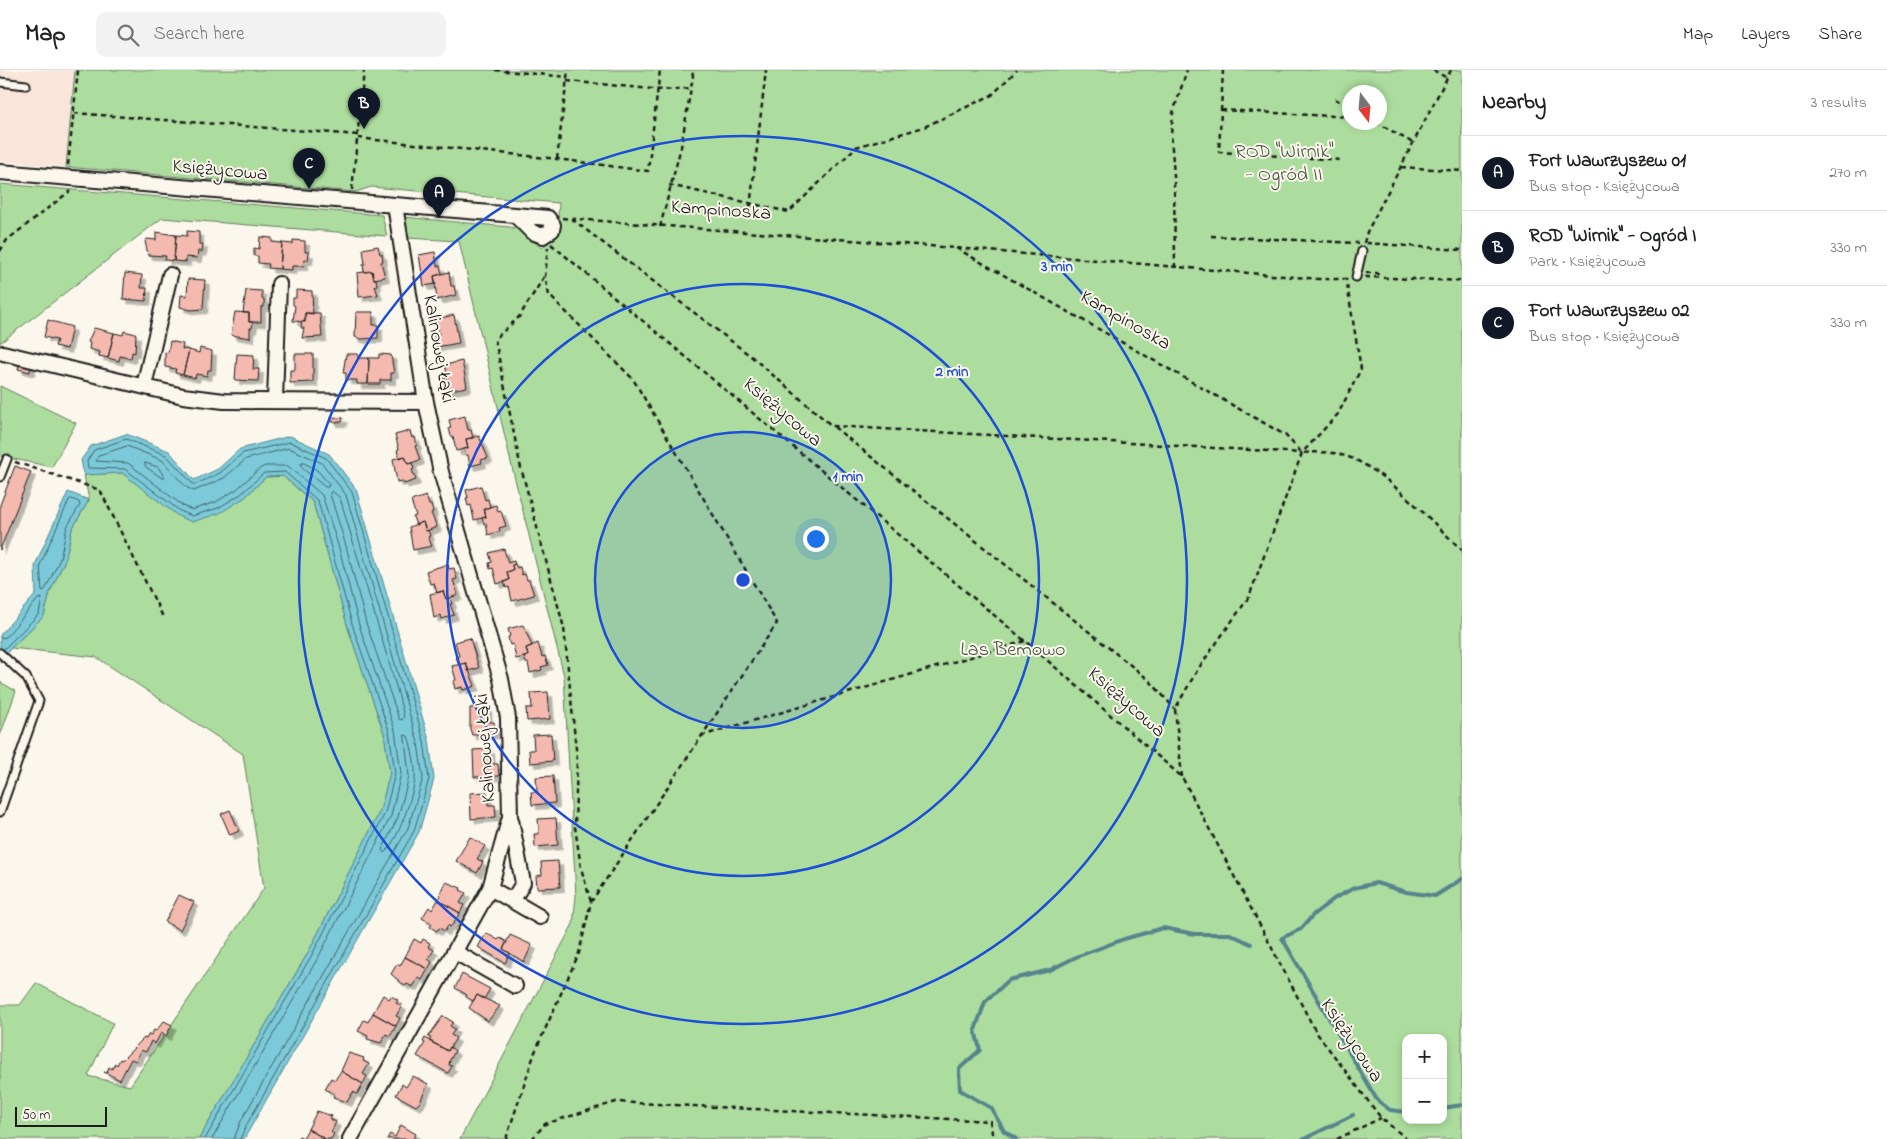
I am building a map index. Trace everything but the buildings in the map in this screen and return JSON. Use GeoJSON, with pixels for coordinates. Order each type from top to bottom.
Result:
{"type":"FeatureCollection","features":[{"type":"Feature","properties":{"kind":"street","name":"Księżycowa"},"geometry":{"type":"LineString","coordinates":[[0,172],[515,215]]}},
{"type":"Feature","properties":{"kind":"street","name":"Kalinowej Łąki"},"geometry":{"type":"LineString","coordinates":[[350,1139],[490,888],[510,817],[508,718],[501,679],[441,472],[426,402],[398,237],[395,205]]}},
{"type":"Feature","properties":{"kind":"street"},"geometry":{"type":"LineString","coordinates":[[515,215],[548,218],[552,225],[552,230],[547,240],[532,232],[515,215]]}},
{"type":"Feature","properties":{"kind":"street"},"geometry":{"type":"LineString","coordinates":[[144,386],[170,275]]}},
{"type":"Feature","properties":{"kind":"street"},"geometry":{"type":"LineString","coordinates":[[275,400],[278,284]]}},
{"type":"Feature","properties":{"kind":"street"},"geometry":{"type":"LineString","coordinates":[[2,353],[183,396],[224,401],[426,402]]}},
{"type":"Feature","properties":{"kind":"street"},"geometry":{"type":"LineString","coordinates":[[510,817],[523,883],[513,900]]}},
{"type":"Feature","properties":{"kind":"street"},"geometry":{"type":"LineString","coordinates":[[490,888],[540,917]]}},
{"type":"Feature","properties":{"kind":"street"},"geometry":{"type":"LineString","coordinates":[[455,952],[515,986]]}},
{"type":"Feature","properties":{"kind":"lane"},"geometry":{"type":"LineString","coordinates":[[0,82],[26,85]]}},
{"type":"Feature","properties":{"kind":"lane"},"geometry":{"type":"LineString","coordinates":[[1359,277],[1362,251]]}},
{"type":"Feature","properties":{"kind":"lane"},"geometry":{"type":"LineString","coordinates":[[0,477],[7,459]]}},
{"type":"Feature","properties":{"kind":"lane"},"geometry":{"type":"LineString","coordinates":[[0,653],[26,677],[39,701],[0,812]]}},
{"type":"Feature","properties":{"kind":"path"},"geometry":{"type":"LineString","coordinates":[[68,167],[78,70]]}},
{"type":"Feature","properties":{"kind":"path"},"geometry":{"type":"LineString","coordinates":[[352,191],[364,70]]}},
{"type":"Feature","properties":{"kind":"path"},"geometry":{"type":"LineString","coordinates":[[495,70],[658,90],[691,88]]}},
{"type":"Feature","properties":{"kind":"path"},"geometry":{"type":"LineString","coordinates":[[557,159],[568,70]]}},
{"type":"Feature","properties":{"kind":"path"},"geometry":{"type":"LineString","coordinates":[[74,113],[358,137],[648,171],[660,70]]}},
{"type":"Feature","properties":{"kind":"path"},"geometry":{"type":"LineString","coordinates":[[660,227],[669,185],[681,147],[691,88],[692,70]]}},
{"type":"Feature","properties":{"kind":"path"},"geometry":{"type":"LineString","coordinates":[[750,205],[766,70]]}},
{"type":"Feature","properties":{"kind":"path"},"geometry":{"type":"LineString","coordinates":[[669,185],[750,205],[788,212],[856,147],[924,127],[984,99],[992,95],[1017,70]]}},
{"type":"Feature","properties":{"kind":"path"},"geometry":{"type":"LineString","coordinates":[[1175,268],[1174,176],[1171,135],[1173,113],[1187,70]]}},
{"type":"Feature","properties":{"kind":"path"},"geometry":{"type":"LineString","coordinates":[[1223,70],[1219,152],[1341,160]]}},
{"type":"Feature","properties":{"kind":"path"},"geometry":{"type":"LineString","coordinates":[[1433,70],[1447,78]]}},
{"type":"Feature","properties":{"kind":"path"},"geometry":{"type":"LineString","coordinates":[[1362,251],[1367,232],[1451,70]]}},
{"type":"Feature","properties":{"kind":"path"},"geometry":{"type":"LineString","coordinates":[[1335,99],[1342,103]]}},
{"type":"Feature","properties":{"kind":"path"},"geometry":{"type":"LineString","coordinates":[[1221,110],[1342,117]]}},
{"type":"Feature","properties":{"kind":"path"},"geometry":{"type":"LineString","coordinates":[[1387,128],[1413,143]]}},
{"type":"Feature","properties":{"kind":"path"},"geometry":{"type":"LineString","coordinates":[[1401,167],[1462,171]]}},
{"type":"Feature","properties":{"kind":"path"},"geometry":{"type":"LineString","coordinates":[[0,252],[7,240],[71,191]]}},
{"type":"Feature","properties":{"kind":"path","name":"Kampinoska"},"geometry":{"type":"LineString","coordinates":[[548,218],[955,248],[1285,435],[1302,453]]}},
{"type":"Feature","properties":{"kind":"path"},"geometry":{"type":"LineString","coordinates":[[571,219],[752,357],[832,426],[1149,680],[1175,710],[1182,777]]}},
{"type":"Feature","properties":{"kind":"path"},"geometry":{"type":"LineString","coordinates":[[1211,236],[1364,243],[1462,250]]}},
{"type":"Feature","properties":{"kind":"path"},"geometry":{"type":"LineString","coordinates":[[506,1139],[535,1052],[580,953],[591,902],[776,623],[633,379],[549,295],[545,277],[547,240]]}},
{"type":"Feature","properties":{"kind":"path","name":"Księżycowa"},"geometry":{"type":"LineString","coordinates":[[547,240],[1182,777],[1316,1032],[1381,1118],[1407,1139]]}},
{"type":"Feature","properties":{"kind":"path"},"geometry":{"type":"LineString","coordinates":[[955,248],[1319,279],[1359,277],[1462,281]]}},
{"type":"Feature","properties":{"kind":"path"},"geometry":{"type":"LineString","coordinates":[[545,277],[519,317],[495,339],[520,464],[564,628],[577,759],[575,827],[581,868],[591,902]]}},
{"type":"Feature","properties":{"kind":"path"},"geometry":{"type":"LineString","coordinates":[[1175,710],[1198,669],[1249,597],[1302,453],[1338,414],[1361,369],[1346,279]]}},
{"type":"Feature","properties":{"kind":"path"},"geometry":{"type":"LineString","coordinates":[[832,426],[1302,453],[1326,452],[1346,456],[1376,471],[1462,550]]}},
{"type":"Feature","properties":{"kind":"path"},"geometry":{"type":"LineString","coordinates":[[7,459],[100,490],[164,619]]}},
{"type":"Feature","properties":{"kind":"path"},"geometry":{"type":"LineString","coordinates":[[700,736],[1024,642]]}},
{"type":"Feature","properties":{"kind":"path"},"geometry":{"type":"LineString","coordinates":[[532,1139],[544,1124],[616,1102],[990,1121],[993,1139]]}},
{"type":"Feature","properties":{"kind":"path"},"geometry":{"type":"LineString","coordinates":[[1336,1139],[1381,1118]]}},
{"type":"Feature","properties":{"kind":"shaded area"},"geometry":{"type":"Polygon","coordinates":[[[0,70],[75,70],[66,167],[0,161],[0,70]]]}},
{"type":"Feature","properties":{"kind":"green space","name":"Las Bemowo"},"geometry":{"type":"Polygon","coordinates":[[[75,70],[1462,70],[1462,1139],[460,1139],[573,924],[576,896],[564,676],[512,467],[459,241],[407,238],[403,217],[510,227],[521,230],[542,248],[557,232],[559,203],[371,187],[356,192],[66,167],[75,70]]]}},
{"type":"Feature","properties":{"kind":"green space"},"geometry":{"type":"Polygon","coordinates":[[[0,184],[382,215],[387,236],[162,218],[0,343],[0,184]]]}},
{"type":"Feature","properties":{"kind":"green space"},"geometry":{"type":"Polygon","coordinates":[[[0,386],[76,423],[52,467],[0,456],[0,386]]]}},
{"type":"Feature","properties":{"kind":"green space"},"geometry":{"type":"Polygon","coordinates":[[[122,473],[150,493],[244,498],[266,477],[283,476],[313,502],[348,628],[384,733],[390,773],[380,811],[309,951],[199,1139],[0,1139],[0,1005],[20,1005],[36,983],[113,1023],[88,1076],[130,1086],[264,888],[243,754],[96,657],[11,648],[44,616],[50,592],[65,560],[72,529],[89,500],[84,475],[122,473]]]}},
{"type":"Feature","properties":{"kind":"green space"},"geometry":{"type":"Polygon","coordinates":[[[0,682],[16,691],[0,736],[0,682]]]}},
{"type":"Feature","properties":{"kind":"water"},"geometry":{"type":"Polygon","coordinates":[[[126,434],[169,451],[194,480],[218,469],[240,449],[290,436],[329,454],[356,489],[429,740],[434,779],[419,832],[244,1139],[199,1139],[309,951],[380,811],[390,773],[384,733],[348,628],[313,502],[283,476],[266,477],[244,498],[220,513],[192,522],[178,516],[122,473],[84,475],[81,460],[91,446],[126,434]]]}},
{"type":"Feature","properties":{"kind":"water"},"geometry":{"type":"Polygon","coordinates":[[[68,492],[89,500],[72,529],[65,560],[50,592],[44,616],[11,648],[0,662],[0,635],[36,594],[35,565],[68,492]]]}},
{"type":"Feature","properties":{"kind":"waterway"},"geometry":{"type":"LineString","coordinates":[[1402,1112],[1390,1110],[1377,1100],[1282,938],[1301,929],[1314,914],[1335,898],[1354,888],[1376,883],[1406,892],[1435,896],[1462,879]]}},
{"type":"Feature","properties":{"kind":"waterway"},"geometry":{"type":"LineString","coordinates":[[1016,1139],[1004,1131],[991,1108],[960,1090],[959,1069],[980,1050],[975,1030],[985,1002],[1009,980],[1050,970],[1076,957],[1124,939],[1163,928],[1195,934],[1230,934],[1251,944]]}},
{"type":"Feature","properties":{"kind":"waterway"},"geometry":{"type":"LineString","coordinates":[[1447,1107],[1462,1105]]}},
{"type":"Feature","properties":{"kind":"waterway"},"geometry":{"type":"LineString","coordinates":[[1304,1139],[1353,1115]]}},
{"type":"Feature","properties":{"kind":"place","name":"ROD \"Wirnik\" - Ogród I"},"geometry":{"type":"Point","coordinates":[364,129]}},
{"type":"Feature","properties":{"kind":"place","name":"Fort Wawrzyszew 02"},"geometry":{"type":"Point","coordinates":[309,189]}},
{"type":"Feature","properties":{"kind":"place","name":"Fort Wawrzyszew 01"},"geometry":{"type":"Point","coordinates":[439,218]}},
{"type":"Feature","properties":{"kind":"park label","name":"ROD \"Wirnik\" - Ogród II"},"geometry":{"type":"Point","coordinates":[1284,164]}}]}
